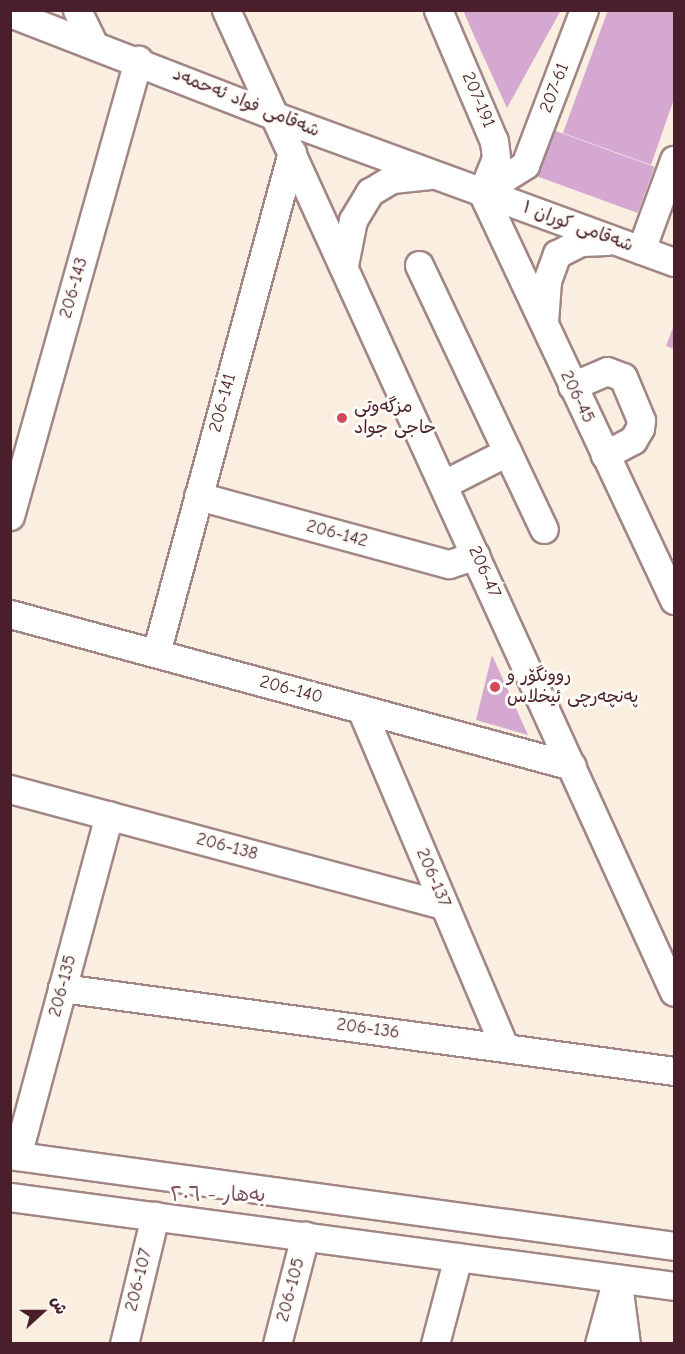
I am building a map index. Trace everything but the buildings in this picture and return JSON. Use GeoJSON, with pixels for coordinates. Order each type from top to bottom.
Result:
{"type":"FeatureCollection","features":[{"type":"Feature","properties":{"kind":"street"},"geometry":{"type":"LineString","coordinates":[[77,10],[93,43]]}},
{"type":"Feature","properties":{"kind":"street","name":"206-47"},"geometry":{"type":"LineString","coordinates":[[226,10],[675,992]]}},
{"type":"Feature","properties":{"kind":"street","name":"207-191"},"geometry":{"type":"LineString","coordinates":[[438,10],[494,141],[496,158],[482,192]]}},
{"type":"Feature","properties":{"kind":"street","name":"207-61"},"geometry":{"type":"LineString","coordinates":[[482,192],[525,165],[584,10]]}},
{"type":"Feature","properties":{"kind":"street","name":"شەقامی فواد ئەحمەد"},"geometry":{"type":"LineString","coordinates":[[10,13],[138,60],[274,116],[482,192]]}},
{"type":"Feature","properties":{"kind":"street","name":"206-143"},"geometry":{"type":"LineString","coordinates":[[10,516],[19,449],[138,60]]}},
{"type":"Feature","properties":{"kind":"street","name":"206-141"},"geometry":{"type":"LineString","coordinates":[[156,653],[292,152]]}},
{"type":"Feature","properties":{"kind":"street"},"geometry":{"type":"LineString","coordinates":[[544,326],[547,281],[556,254],[581,242],[632,247],[675,160]]}},
{"type":"Feature","properties":{"kind":"street"},"geometry":{"type":"LineString","coordinates":[[344,264],[353,220],[370,192],[392,179],[435,174]]}},
{"type":"Feature","properties":{"kind":"street","name":"شەقامی کوران ١"},"geometry":{"type":"LineString","coordinates":[[482,192],[675,262]]}},
{"type":"Feature","properties":{"kind":"street","name":"206-45"},"geometry":{"type":"LineString","coordinates":[[482,192],[675,600]]}},
{"type":"Feature","properties":{"kind":"street"},"geometry":{"type":"LineString","coordinates":[[419,265],[544,530]]}},
{"type":"Feature","properties":{"kind":"street"},"geometry":{"type":"LineString","coordinates":[[572,386],[606,370],[623,377],[641,420],[640,428],[633,440],[605,455]]}},
{"type":"Feature","properties":{"kind":"street"},"geometry":{"type":"LineString","coordinates":[[444,484],[507,452]]}},
{"type":"Feature","properties":{"kind":"street","name":"206-142"},"geometry":{"type":"LineString","coordinates":[[198,496],[448,564],[476,555]]}},
{"type":"Feature","properties":{"kind":"street","name":"206-140"},"geometry":{"type":"LineString","coordinates":[[10,614],[572,766]]}},
{"type":"Feature","properties":{"kind":"street","name":"206-137"},"geometry":{"type":"LineString","coordinates":[[361,709],[505,1048]]}},
{"type":"Feature","properties":{"kind":"street","name":"206-138"},"geometry":{"type":"LineString","coordinates":[[10,789],[444,905]]}},
{"type":"Feature","properties":{"kind":"street","name":"206-135"},"geometry":{"type":"LineString","coordinates":[[14,1155],[63,988],[109,815]]}},
{"type":"Feature","properties":{"kind":"street","name":"206-136"},"geometry":{"type":"LineString","coordinates":[[63,988],[675,1071]]}},
{"type":"Feature","properties":{"kind":"street"},"geometry":{"type":"LineString","coordinates":[[14,1155],[675,1246]]}},
{"type":"Feature","properties":{"kind":"street"},"geometry":{"type":"LineString","coordinates":[[11,1197],[675,1286]]}},
{"type":"Feature","properties":{"kind":"street","name":"206-107"},"geometry":{"type":"LineString","coordinates":[[124,1344],[155,1216]]}},
{"type":"Feature","properties":{"kind":"street","name":"206-105"},"geometry":{"type":"LineString","coordinates":[[277,1344],[305,1236]]}},
{"type":"Feature","properties":{"kind":"street"},"geometry":{"type":"LineString","coordinates":[[435,1344],[458,1257]]}},
{"type":"Feature","properties":{"kind":"street"},"geometry":{"type":"LineString","coordinates":[[599,1344],[618,1278]]}},
{"type":"Feature","properties":{"kind":"street"},"geometry":{"type":"LineString","coordinates":[[618,1278],[626,1344]]}},
{"type":"Feature","properties":{"kind":"place","name":"مزگەوتی حاجی جواد"},"geometry":{"type":"Point","coordinates":[342,418]}},
{"type":"Feature","properties":{"kind":"place","name":"روونگۆر و په‌نچه‌رچی ئیخلاس"},"geometry":{"type":"Point","coordinates":[495,687]}},
{"type":"Feature","properties":{"kind":"district","name":"بەهار - ٢٠٦"},"geometry":{"type":"Point","coordinates":[218,1194]}}]}
